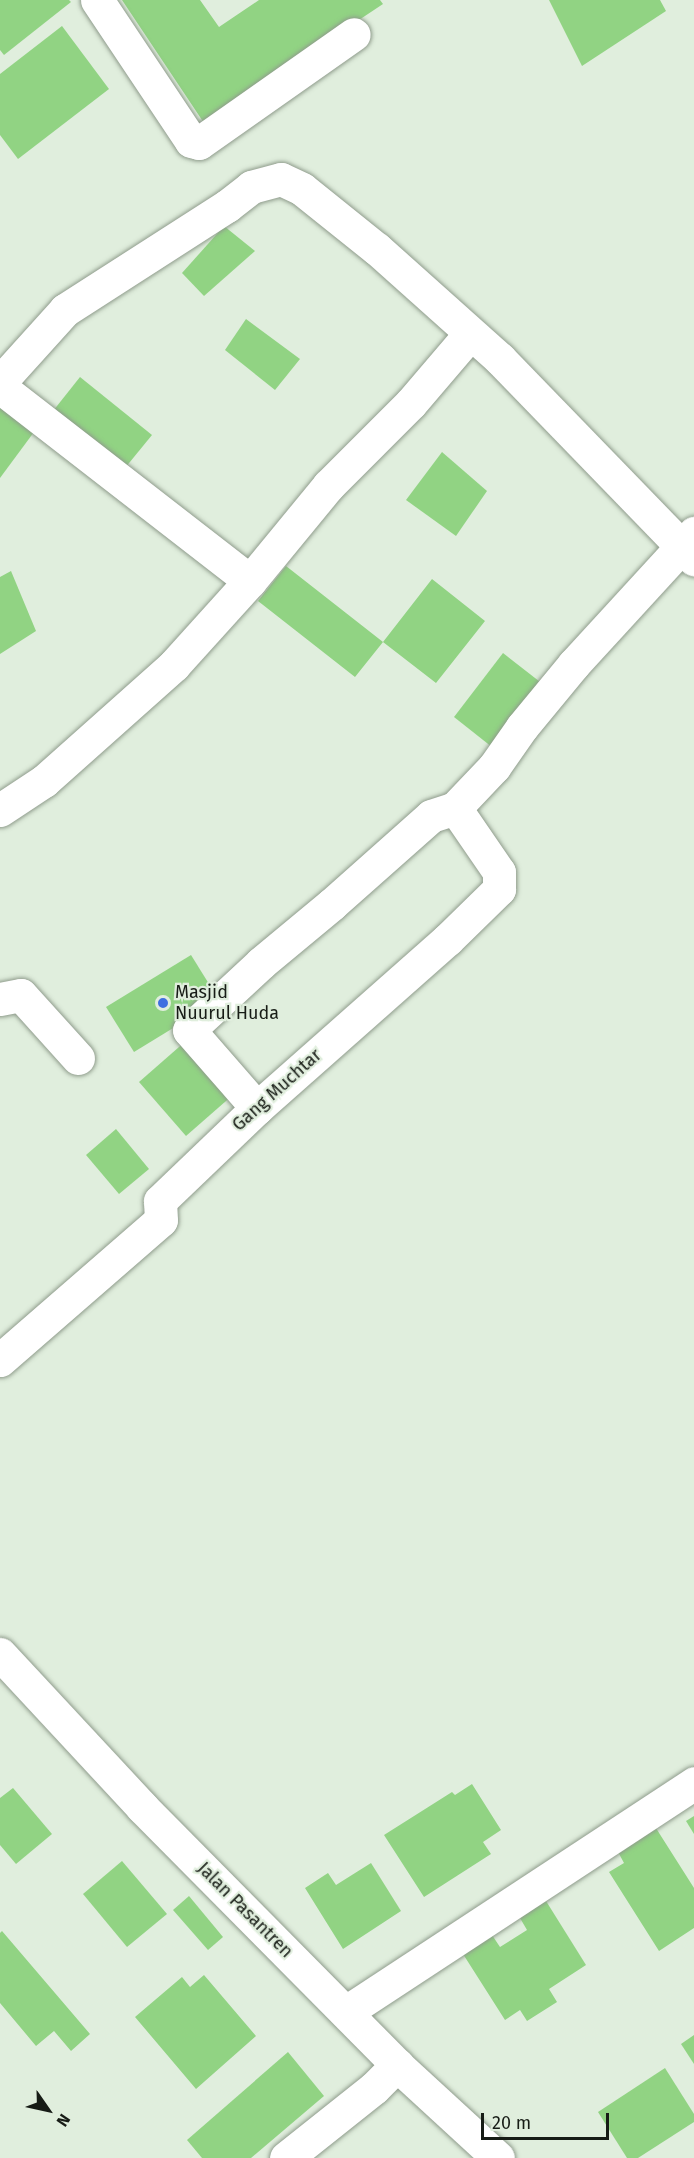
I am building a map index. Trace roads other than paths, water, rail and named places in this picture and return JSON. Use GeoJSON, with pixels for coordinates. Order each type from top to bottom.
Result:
{"type":"FeatureCollection","features":[{"type":"Feature","properties":{"kind":"street"},"geometry":{"type":"LineString","coordinates":[[98,0],[191,141],[199,143],[354,34]]}},
{"type":"Feature","properties":{"kind":"street"},"geometry":{"type":"LineString","coordinates":[[0,382],[65,310],[227,206],[251,187],[281,179],[302,189],[377,249],[500,359],[690,545],[574,664],[522,727],[494,767],[455,808],[431,816],[332,904],[261,963],[189,1030],[257,1108]]}},
{"type":"Feature","properties":{"kind":"street"},"geometry":{"type":"LineString","coordinates":[[0,810],[44,781],[174,665],[250,581],[328,486],[411,403],[470,334]]}},
{"type":"Feature","properties":{"kind":"street"},"geometry":{"type":"LineString","coordinates":[[0,387],[250,581]]}},
{"type":"Feature","properties":{"kind":"street","name":"Gang Muchtar"},"geometry":{"type":"LineString","coordinates":[[0,1360],[160,1220],[160,1201],[257,1108],[447,940],[499,889],[499,873],[455,808]]}},
{"type":"Feature","properties":{"kind":"street"},"geometry":{"type":"LineString","coordinates":[[0,999],[21,995],[78,1058]]}},
{"type":"Feature","properties":{"kind":"street","name":"Jalan Pasantren"},"geometry":{"type":"LineString","coordinates":[[0,1654],[142,1807],[397,2065],[498,2158]]}},
{"type":"Feature","properties":{"kind":"street"},"geometry":{"type":"LineString","coordinates":[[346,2012],[694,1783]]}},
{"type":"Feature","properties":{"kind":"street"},"geometry":{"type":"LineString","coordinates":[[286,2158],[374,2088],[397,2065]]}},
{"type":"Feature","properties":{"kind":"place","name":"Masjid Nuurul Huda"},"geometry":{"type":"Point","coordinates":[163,1003]}}]}
